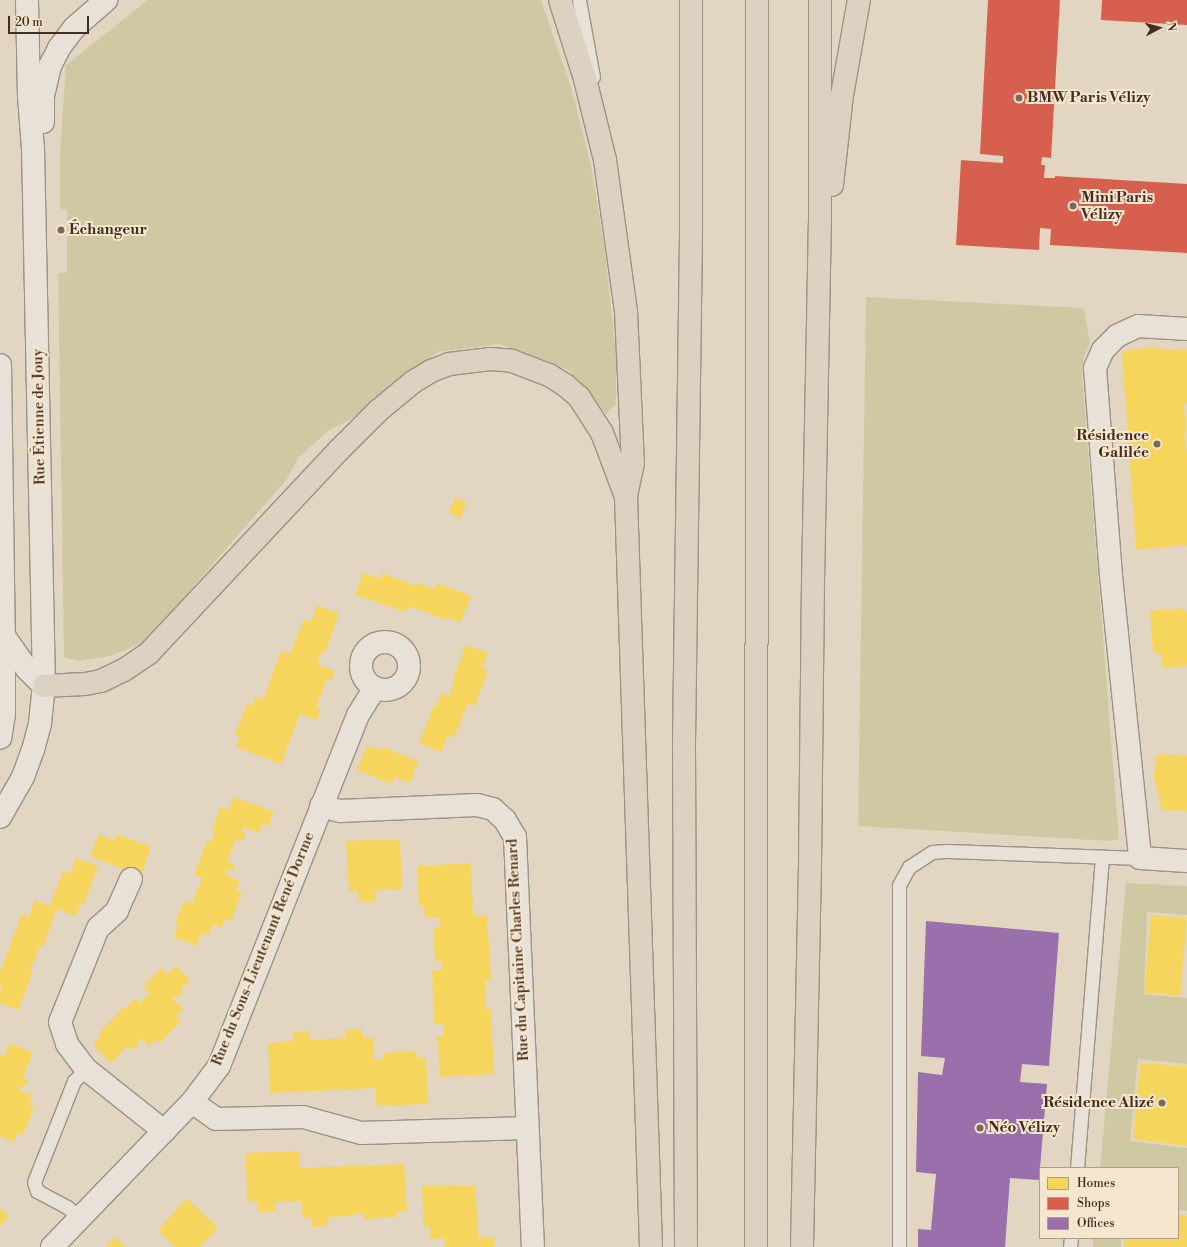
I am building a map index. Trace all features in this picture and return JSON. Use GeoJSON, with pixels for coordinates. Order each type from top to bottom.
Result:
{"type":"FeatureCollection","features":[{"type":"Feature","properties":{"kind":"highway"},"geometry":{"type":"LineString","coordinates":[[560,0],[585,79],[605,160],[626,312],[633,463],[626,497],[651,1247]]}},
{"type":"Feature","properties":{"kind":"highway"},"geometry":{"type":"LineString","coordinates":[[686,1247],[684,742],[691,234],[692,0]]}},
{"type":"Feature","properties":{"kind":"highway"},"geometry":{"type":"LineString","coordinates":[[756,1247],[757,0]]}},
{"type":"Feature","properties":{"kind":"highway"},"geometry":{"type":"LineString","coordinates":[[802,1247],[820,222],[820,0]]}},
{"type":"Feature","properties":{"kind":"highway"},"geometry":{"type":"LineString","coordinates":[[820,222],[832,185],[842,95],[859,0]]}},
{"type":"Feature","properties":{"kind":"highway"},"geometry":{"type":"LineString","coordinates":[[44,686],[85,684],[101,681],[124,670],[149,653],[339,450],[378,411],[413,382],[431,371],[449,364],[491,359],[512,361],[530,366],[565,385],[579,397],[602,434],[626,497]]}},
{"type":"Feature","properties":{"kind":"street","name":"Rue Étienne de Jouy"},"geometry":{"type":"LineString","coordinates":[[0,817],[23,777],[33,750],[40,723],[44,686],[33,149],[29,96],[27,0]]}},
{"type":"Feature","properties":{"kind":"street"},"geometry":{"type":"LineString","coordinates":[[33,149],[42,132],[43,96],[50,66],[56,54],[74,28],[106,0]]}},
{"type":"Feature","properties":{"kind":"street"},"geometry":{"type":"LineString","coordinates":[[1187,329],[1138,326],[1117,336],[1104,350],[1094,368],[1110,576],[1140,858],[1187,861]]}},
{"type":"Feature","properties":{"kind":"street"},"geometry":{"type":"LineString","coordinates":[[0,365],[2,590],[4,636],[0,738]]}},
{"type":"Feature","properties":{"kind":"street"},"geometry":{"type":"LineString","coordinates":[[4,636],[27,668],[44,686]]}},
{"type":"Feature","properties":{"kind":"street","name":"Rue du Sous-Lieutenant René Dorme"},"geometry":{"type":"LineString","coordinates":[[52,1247],[192,1102],[219,1066],[358,715],[375,688]]}},
{"type":"Feature","properties":{"kind":"street","name":"Rue du Capitaine Charles Renard"},"geometry":{"type":"LineString","coordinates":[[321,806],[340,811],[477,805],[493,809],[505,820],[515,837],[526,1128],[533,1247]]}},
{"type":"Feature","properties":{"kind":"street"},"geometry":{"type":"LineString","coordinates":[[131,879],[117,912],[98,928],[60,1022],[67,1044],[86,1069],[164,1131]]}},
{"type":"Feature","properties":{"kind":"street"},"geometry":{"type":"LineString","coordinates":[[192,1102],[216,1118],[303,1117],[361,1134],[526,1128]]}},
{"type":"Feature","properties":{"kind":"lane"},"geometry":{"type":"LineString","coordinates":[[579,0],[590,60],[605,160]]}},
{"type":"Feature","properties":{"kind":"lane"},"geometry":{"type":"LineString","coordinates":[[899,1247],[899,885],[909,868],[932,852],[948,851],[1140,858]]}},
{"type":"Feature","properties":{"kind":"lane"},"geometry":{"type":"LineString","coordinates":[[1077,1167],[1102,857]]}},
{"type":"Feature","properties":{"kind":"lane"},"geometry":{"type":"LineString","coordinates":[[80,1218],[67,1207],[36,1191],[34,1182],[74,1081],[86,1069]]}},
{"type":"Feature","properties":{"kind":"shaded area"},"geometry":{"type":"Polygon","coordinates":[[[148,0],[541,0],[571,87],[591,165],[605,251],[616,356],[616,404],[606,414],[568,370],[499,344],[438,352],[350,420],[329,430],[298,458],[287,479],[146,641],[111,656],[78,661],[64,657],[58,274],[67,272],[67,210],[60,209],[60,154],[66,65],[148,0]]]}},
{"type":"Feature","properties":{"kind":"shaded area"},"geometry":{"type":"Polygon","coordinates":[[[866,297],[1084,308],[1090,343],[1084,357],[1082,374],[1119,839],[1110,841],[858,826],[866,297]]]}},
{"type":"Feature","properties":{"kind":"shaded area"},"geometry":{"type":"Polygon","coordinates":[[[1126,883],[1187,886],[1187,915],[1147,912],[1144,994],[1187,998],[1187,1064],[1138,1059],[1130,1141],[1187,1148],[1187,1211],[1179,1210],[1179,1167],[1100,1167],[1126,883]]]}},
{"type":"Feature","properties":{"kind":"shaded area"},"geometry":{"type":"Polygon","coordinates":[[[1093,1239],[1121,1239],[1121,1247],[1093,1247],[1093,1239]]]}},
{"type":"Feature","properties":{"kind":"building: Homes","name":"Résidence Galilée"},"geometry":{"type":"Polygon","coordinates":[[[1147,348],[1187,350],[1187,404],[1184,404],[1186,433],[1184,433],[1187,455],[1187,545],[1136,550],[1122,354],[1127,350],[1147,348]]]}},
{"type":"Feature","properties":{"kind":"building: Homes"},"geometry":{"type":"Polygon","coordinates":[[[455,498],[467,503],[461,518],[449,513],[455,498]]]}},
{"type":"Feature","properties":{"kind":"building: Homes"},"geometry":{"type":"Polygon","coordinates":[[[363,573],[380,579],[382,573],[416,586],[418,583],[434,589],[437,583],[471,596],[461,622],[448,618],[447,620],[409,606],[406,612],[355,595],[363,573]]]}},
{"type":"Feature","properties":{"kind":"building: Homes"},"geometry":{"type":"Polygon","coordinates":[[[317,605],[339,614],[325,652],[322,651],[317,664],[335,671],[331,681],[326,680],[316,707],[321,709],[316,720],[300,714],[281,764],[236,747],[240,737],[235,735],[247,704],[252,706],[255,697],[263,700],[281,651],[290,654],[304,619],[311,622],[317,605]]]}},
{"type":"Feature","properties":{"kind":"building: Homes"},"geometry":{"type":"Polygon","coordinates":[[[1182,608],[1183,611],[1187,611],[1187,666],[1162,668],[1161,654],[1153,653],[1150,611],[1182,608]]]}},
{"type":"Feature","properties":{"kind":"building: Homes"},"geometry":{"type":"Polygon","coordinates":[[[466,645],[488,653],[482,668],[488,671],[475,706],[468,703],[454,738],[448,735],[441,752],[419,743],[434,705],[437,706],[442,693],[449,696],[454,683],[452,682],[466,645]]]}},
{"type":"Feature","properties":{"kind":"building: Homes"},"geometry":{"type":"Polygon","coordinates":[[[367,745],[380,750],[382,747],[419,761],[410,783],[394,777],[392,784],[357,770],[367,745]]]}},
{"type":"Feature","properties":{"kind":"building: Homes"},"geometry":{"type":"Polygon","coordinates":[[[1157,754],[1187,756],[1187,811],[1162,810],[1154,776],[1157,754]]]}},
{"type":"Feature","properties":{"kind":"building: Homes"},"geometry":{"type":"Polygon","coordinates":[[[234,797],[274,812],[268,826],[262,824],[259,833],[243,827],[241,830],[246,834],[245,839],[238,841],[236,839],[227,861],[233,864],[234,869],[232,871],[227,870],[225,875],[240,881],[236,891],[242,893],[231,921],[225,919],[222,928],[212,924],[209,933],[200,936],[197,946],[174,937],[178,925],[175,924],[184,901],[192,904],[202,878],[194,875],[207,841],[211,842],[215,831],[212,830],[220,807],[229,810],[234,797]]]}},
{"type":"Feature","properties":{"kind":"building: Homes"},"geometry":{"type":"Polygon","coordinates":[[[99,834],[115,841],[117,834],[151,847],[142,873],[129,868],[128,871],[90,856],[99,834]]]}},
{"type":"Feature","properties":{"kind":"building: Homes"},"geometry":{"type":"Polygon","coordinates":[[[400,840],[402,889],[375,890],[376,901],[359,901],[358,891],[349,891],[346,841],[400,840]]]}},
{"type":"Feature","properties":{"kind":"building: Homes"},"geometry":{"type":"Polygon","coordinates":[[[76,858],[98,866],[84,904],[81,904],[76,916],[57,909],[43,947],[40,946],[35,958],[30,971],[33,972],[18,1010],[0,1003],[0,992],[2,986],[0,985],[0,972],[22,914],[29,917],[35,900],[50,906],[63,871],[70,874],[76,858]]]}},
{"type":"Feature","properties":{"kind":"building: Homes"},"geometry":{"type":"Polygon","coordinates":[[[471,863],[473,916],[487,915],[491,979],[485,980],[486,1010],[491,1010],[494,1074],[440,1077],[437,1036],[444,1036],[443,1024],[434,1024],[432,971],[442,970],[441,961],[435,961],[433,927],[440,927],[440,917],[425,918],[424,905],[419,905],[417,866],[471,863]]]}},
{"type":"Feature","properties":{"kind":"building: Homes"},"geometry":{"type":"Polygon","coordinates":[[[1151,915],[1187,918],[1180,996],[1144,993],[1151,915]]]}},
{"type":"Feature","properties":{"kind":"building: Homes"},"geometry":{"type":"Polygon","coordinates":[[[176,966],[190,980],[182,988],[182,995],[178,997],[175,995],[172,998],[183,1009],[176,1016],[181,1021],[160,1043],[156,1039],[149,1046],[142,1038],[139,1041],[137,1048],[131,1049],[127,1046],[111,1063],[93,1045],[101,1036],[98,1034],[124,1007],[126,1008],[135,998],[140,1003],[150,993],[143,987],[161,968],[167,974],[176,966]]]}},
{"type":"Feature","properties":{"kind":"building: Homes"},"geometry":{"type":"Polygon","coordinates":[[[345,1029],[362,1029],[363,1038],[373,1038],[374,1059],[384,1059],[384,1053],[416,1051],[417,1058],[426,1057],[428,1104],[376,1106],[376,1088],[270,1093],[268,1043],[294,1041],[293,1032],[310,1031],[310,1040],[346,1038],[345,1029]]]}},
{"type":"Feature","properties":{"kind":"building: Homes"},"geometry":{"type":"Polygon","coordinates":[[[10,1043],[33,1053],[23,1076],[27,1080],[27,1083],[23,1087],[20,1086],[18,1090],[33,1096],[29,1105],[34,1107],[23,1135],[17,1133],[14,1142],[0,1136],[0,1055],[5,1056],[10,1043]]]}},
{"type":"Feature","properties":{"kind":"building: Homes","name":"Résidence Alizé"},"geometry":{"type":"Polygon","coordinates":[[[1140,1063],[1187,1066],[1187,1146],[1133,1139],[1140,1063]]]}},
{"type":"Feature","properties":{"kind":"building: Homes"},"geometry":{"type":"Polygon","coordinates":[[[300,1151],[300,1168],[404,1164],[407,1211],[397,1211],[397,1217],[363,1219],[363,1214],[354,1214],[354,1216],[328,1217],[328,1226],[311,1227],[311,1218],[302,1218],[301,1201],[275,1202],[276,1211],[257,1211],[257,1202],[248,1202],[245,1153],[300,1151]]]}},
{"type":"Feature","properties":{"kind":"building: Homes"},"geometry":{"type":"Polygon","coordinates":[[[475,1185],[479,1238],[494,1237],[495,1247],[445,1247],[444,1238],[430,1239],[429,1226],[424,1227],[422,1186],[475,1185]]]}},
{"type":"Feature","properties":{"kind":"building: Homes"},"geometry":{"type":"Polygon","coordinates":[[[187,1198],[218,1228],[200,1247],[175,1247],[158,1230],[187,1198]]]}},
{"type":"Feature","properties":{"kind":"building: Homes"},"geometry":{"type":"Polygon","coordinates":[[[0,1208],[9,1216],[0,1226],[0,1208]]]}},
{"type":"Feature","properties":{"kind":"building: Homes"},"geometry":{"type":"Polygon","coordinates":[[[1179,1215],[1187,1216],[1187,1247],[1124,1247],[1125,1239],[1179,1239],[1179,1215]]]}},
{"type":"Feature","properties":{"kind":"building: Homes"},"geometry":{"type":"Polygon","coordinates":[[[116,1237],[126,1247],[109,1247],[107,1245],[116,1237]]]}},
{"type":"Feature","properties":{"kind":"building: Shops"},"geometry":{"type":"Polygon","coordinates":[[[988,0],[1060,0],[1051,158],[1042,157],[1041,165],[1045,165],[1044,178],[1055,178],[1055,176],[1187,184],[1187,253],[1050,245],[1051,229],[1040,228],[1039,250],[956,245],[961,160],[1003,163],[1003,156],[980,154],[988,0]]]}},
{"type":"Feature","properties":{"kind":"building: Shops"},"geometry":{"type":"Polygon","coordinates":[[[1102,0],[1187,0],[1187,25],[1101,20],[1102,0]]]}},
{"type":"Feature","properties":{"kind":"building: Offices","name":"Néo Vélizy"},"geometry":{"type":"Polygon","coordinates":[[[926,921],[1059,933],[1049,1066],[1022,1064],[1020,1082],[1047,1084],[1039,1180],[1010,1178],[1005,1247],[918,1247],[918,1229],[931,1230],[936,1174],[916,1172],[918,1072],[942,1075],[945,1058],[921,1056],[926,921]]]}},
{"type":"Feature","properties":{"kind":"place","name":"BMW Paris Vélizy"},"geometry":{"type":"Point","coordinates":[1019,98]}},
{"type":"Feature","properties":{"kind":"place","name":"Mini Paris Vélizy"},"geometry":{"type":"Point","coordinates":[1073,206]}},
{"type":"Feature","properties":{"kind":"place","name":"Échangeur"},"geometry":{"type":"Point","coordinates":[61,230]}},
{"type":"Feature","properties":{"kind":"place","name":"Résidence Galilée"},"geometry":{"type":"Point","coordinates":[1157,444]}},
{"type":"Feature","properties":{"kind":"place","name":"Résidence Alizé"},"geometry":{"type":"Point","coordinates":[1162,1103]}},
{"type":"Feature","properties":{"kind":"place","name":"Néo Vélizy"},"geometry":{"type":"Point","coordinates":[980,1128]}}]}
